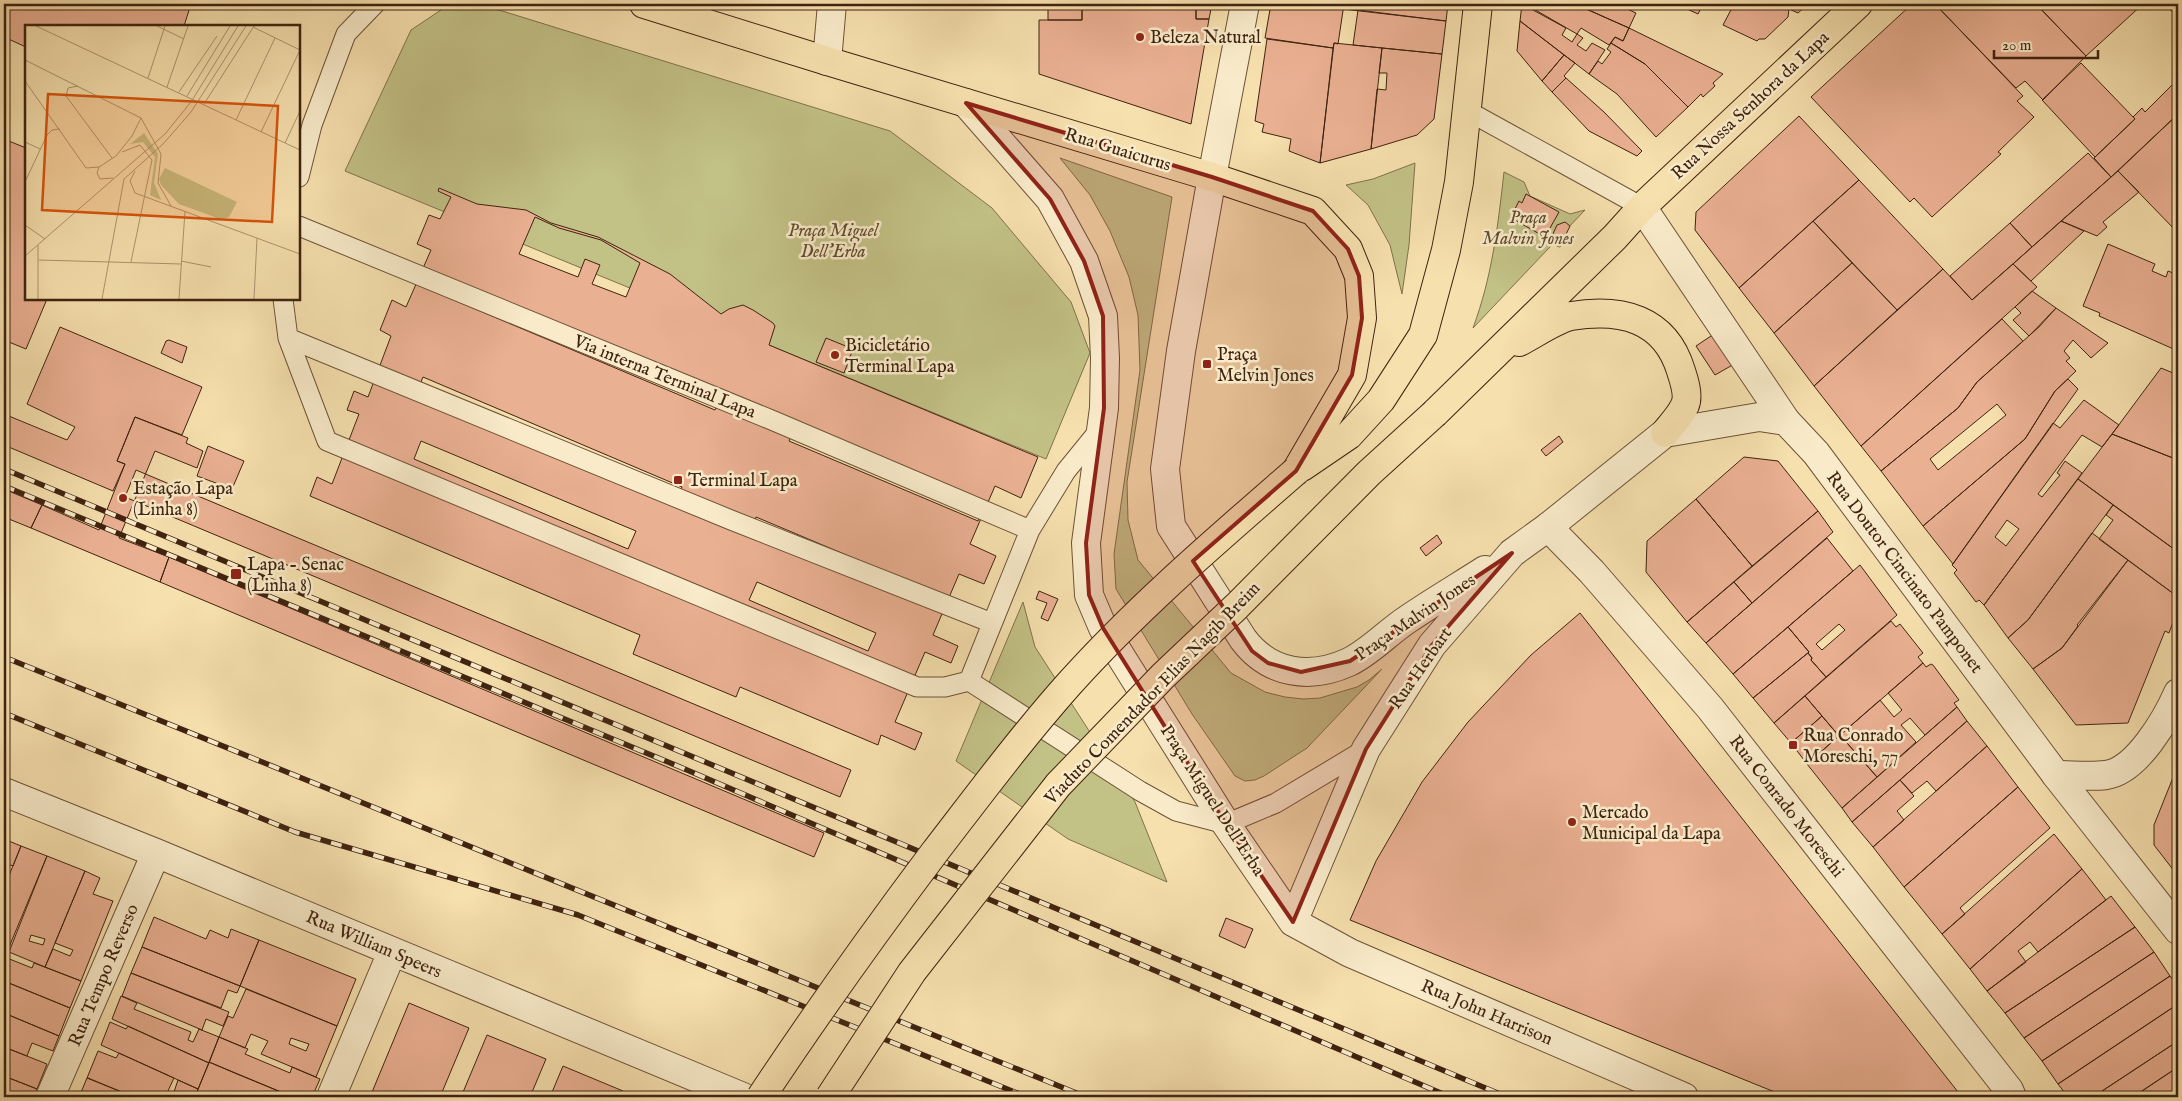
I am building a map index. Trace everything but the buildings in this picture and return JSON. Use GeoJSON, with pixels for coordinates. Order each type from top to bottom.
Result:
{"type":"FeatureCollection","features":[{"type":"Feature","properties":{"kind":"main road","name":"Rua Guaicurus"},"geometry":{"type":"LineString","coordinates":[[644,4],[1212,177],[1313,211],[1348,249],[1359,276],[1362,318],[1352,375],[1296,471]]}},
{"type":"Feature","properties":{"kind":"main road"},"geometry":{"type":"LineString","coordinates":[[761,1097],[861,951],[1000,766],[1070,683],[1197,557],[1296,471],[1349,435],[1380,400],[1423,335],[1446,250],[1459,182],[1478,4]]}},
{"type":"Feature","properties":{"kind":"main road","name":"Rua Nossa Senhora da Lapa"},"geometry":{"type":"LineString","coordinates":[[1642,207],[1858,4]]}},
{"type":"Feature","properties":{"kind":"main road"},"geometry":{"type":"LineString","coordinates":[[1496,354],[1642,207]]}},
{"type":"Feature","properties":{"kind":"main road"},"geometry":{"type":"LineString","coordinates":[[1496,354],[1569,317],[1611,314],[1637,319],[1651,326],[1667,341],[1684,379],[1685,405],[1665,433]]}},
{"type":"Feature","properties":{"kind":"main road","name":"Viaduto Comendador Elias Nagib Breim"},"geometry":{"type":"LineString","coordinates":[[830,1097],[912,972],[1058,785],[1164,676],[1370,473],[1496,354]]}},
{"type":"Feature","properties":{"kind":"street"},"geometry":{"type":"LineString","coordinates":[[827,61],[832,4]]}},
{"type":"Feature","properties":{"kind":"street","name":"Praça Malvin Jones"},"geometry":{"type":"LineString","coordinates":[[1245,4],[1181,351],[1165,469],[1171,526],[1252,651],[1268,663],[1285,670],[1301,672],[1319,670],[1350,661],[1406,620],[1512,553]]}},
{"type":"Feature","properties":{"kind":"street","name":"Praça Miguel Dell'Erba"},"geometry":{"type":"LineString","coordinates":[[966,103],[1050,199],[1084,261],[1103,316],[1105,358],[1102,427],[1086,543],[1090,595],[1104,628],[1226,824],[1294,922]]}},
{"type":"Feature","properties":{"kind":"street","name":"Rua Doutor Cincinato Pamponet"},"geometry":{"type":"LineString","coordinates":[[1642,207],[1786,421],[1816,453],[2056,775],[2178,930]]}},
{"type":"Feature","properties":{"kind":"street","name":"Rua Herbart"},"geometry":{"type":"LineString","coordinates":[[1294,922],[1366,749],[1432,645],[1512,553],[1548,527],[1665,433],[1759,418],[1786,421]]}},
{"type":"Feature","properties":{"kind":"street","name":"Rua Conrado Moreschi"},"geometry":{"type":"LineString","coordinates":[[1548,527],[1592,572],[1710,708],[2009,1090],[2012,1097]]}},
{"type":"Feature","properties":{"kind":"street"},"geometry":{"type":"LineString","coordinates":[[2056,775],[2108,775],[2126,766],[2144,747],[2170,712],[2178,693]]}},
{"type":"Feature","properties":{"kind":"street","name":"Rua William Speers"},"geometry":{"type":"LineString","coordinates":[[4,792],[156,853],[392,952],[699,1089],[743,1097]]}},
{"type":"Feature","properties":{"kind":"street","name":"Rua Tempo Reverso"},"geometry":{"type":"LineString","coordinates":[[50,1097],[156,853]]}},
{"type":"Feature","properties":{"kind":"street","name":"Rua John Harrison"},"geometry":{"type":"LineString","coordinates":[[1294,922],[1350,953],[1684,1097]]}},
{"type":"Feature","properties":{"kind":"street"},"geometry":{"type":"LineString","coordinates":[[331,1097],[392,952]]}},
{"type":"Feature","properties":{"kind":"lane"},"geometry":{"type":"LineString","coordinates":[[300,173],[312,125],[346,34],[375,4]]}},
{"type":"Feature","properties":{"kind":"lane"},"geometry":{"type":"LineString","coordinates":[[1466,110],[1642,207]]}},
{"type":"Feature","properties":{"kind":"lane","name":"Via interna Terminal Lapa"},"geometry":{"type":"LineString","coordinates":[[300,226],[774,421],[1030,530]]}},
{"type":"Feature","properties":{"kind":"lane"},"geometry":{"type":"LineString","coordinates":[[283,300],[288,338],[327,441],[917,687],[945,687],[969,680],[1140,790],[1176,811],[1226,824],[1276,803],[1366,749]]}},
{"type":"Feature","properties":{"kind":"lane"},"geometry":{"type":"LineString","coordinates":[[288,338],[713,513],[992,623]]}},
{"type":"Feature","properties":{"kind":"lane"},"geometry":{"type":"LineString","coordinates":[[969,680],[1030,530],[1066,470],[1102,427]]}},
{"type":"Feature","properties":{"kind":"highlighted area"},"geometry":{"type":"Polygon","coordinates":[[[966,103],[1212,177],[1313,211],[1348,249],[1359,276],[1362,318],[1352,375],[1296,471],[1193,561],[1252,651],[1268,663],[1301,672],[1350,661],[1512,553],[1432,645],[1366,749],[1293,922],[1226,824],[1103,628],[1089,595],[1086,543],[1104,408],[1103,316],[1084,261],[1050,199],[966,103]]]}},
{"type":"Feature","properties":{"kind":"green space","name":"Praça Miguel Dell'Erba"},"geometry":{"type":"Polygon","coordinates":[[[450,4],[499,10],[890,131],[992,208],[1071,302],[1090,353],[1046,459],[345,171],[411,30],[450,4]]]}},
{"type":"Feature","properties":{"kind":"green space"},"geometry":{"type":"Polygon","coordinates":[[[1060,158],[1172,197],[1127,482],[1128,520],[1138,560],[1231,673],[1265,692],[1303,699],[1320,698],[1357,687],[1382,669],[1307,748],[1255,780],[1245,781],[1235,776],[1192,714],[1116,589],[1114,554],[1140,370],[1138,315],[1129,277],[1110,231],[1090,195],[1060,158]]]}},
{"type":"Feature","properties":{"kind":"green space"},"geometry":{"type":"Polygon","coordinates":[[[1415,163],[1409,245],[1402,294],[1390,245],[1368,205],[1346,185],[1373,179],[1415,163]]]}},
{"type":"Feature","properties":{"kind":"green space","name":"Praça Malvin Jones"},"geometry":{"type":"Polygon","coordinates":[[[1504,172],[1524,182],[1530,196],[1570,214],[1585,210],[1473,328],[1490,270],[1497,232],[1504,172]]]}},
{"type":"Feature","properties":{"kind":"green space"},"geometry":{"type":"Polygon","coordinates":[[[1023,602],[1035,647],[1135,802],[1167,882],[1068,839],[956,761],[1023,602]]]}},
{"type":"Feature","properties":{"kind":"railway"},"geometry":{"type":"LineString","coordinates":[[4,469],[1507,1097]]}},
{"type":"Feature","properties":{"kind":"railway"},"geometry":{"type":"LineString","coordinates":[[4,486],[680,767],[1450,1097]]}},
{"type":"Feature","properties":{"kind":"railway"},"geometry":{"type":"LineString","coordinates":[[4,657],[1086,1097]]}},
{"type":"Feature","properties":{"kind":"railway"},"geometry":{"type":"LineString","coordinates":[[4,713],[295,832],[578,915],[1027,1097]]}},
{"type":"Feature","properties":{"kind":"place","name":"Beleza Natural"},"geometry":{"type":"Point","coordinates":[1140,37]}},
{"type":"Feature","properties":{"kind":"place","name":"Bicicletário Terminal Lapa"},"geometry":{"type":"Point","coordinates":[835,355]}},
{"type":"Feature","properties":{"kind":"place","name":"Praça Melvin Jones"},"geometry":{"type":"Point","coordinates":[1207,364]}},
{"type":"Feature","properties":{"kind":"place","name":"Terminal Lapa"},"geometry":{"type":"Point","coordinates":[678,480]}},
{"type":"Feature","properties":{"kind":"place","name":"Estação Lapa (Linha 8)"},"geometry":{"type":"Point","coordinates":[123,498]}},
{"type":"Feature","properties":{"kind":"place","name":"Lapa - Senac (Linha 8)"},"geometry":{"type":"Point","coordinates":[236,574]}},
{"type":"Feature","properties":{"kind":"place","name":"Rua Conrado Moreschi, 77"},"geometry":{"type":"Point","coordinates":[1793,745]}},
{"type":"Feature","properties":{"kind":"place","name":"Mercado Municipal da Lapa"},"geometry":{"type":"Point","coordinates":[1572,822]}}]}
